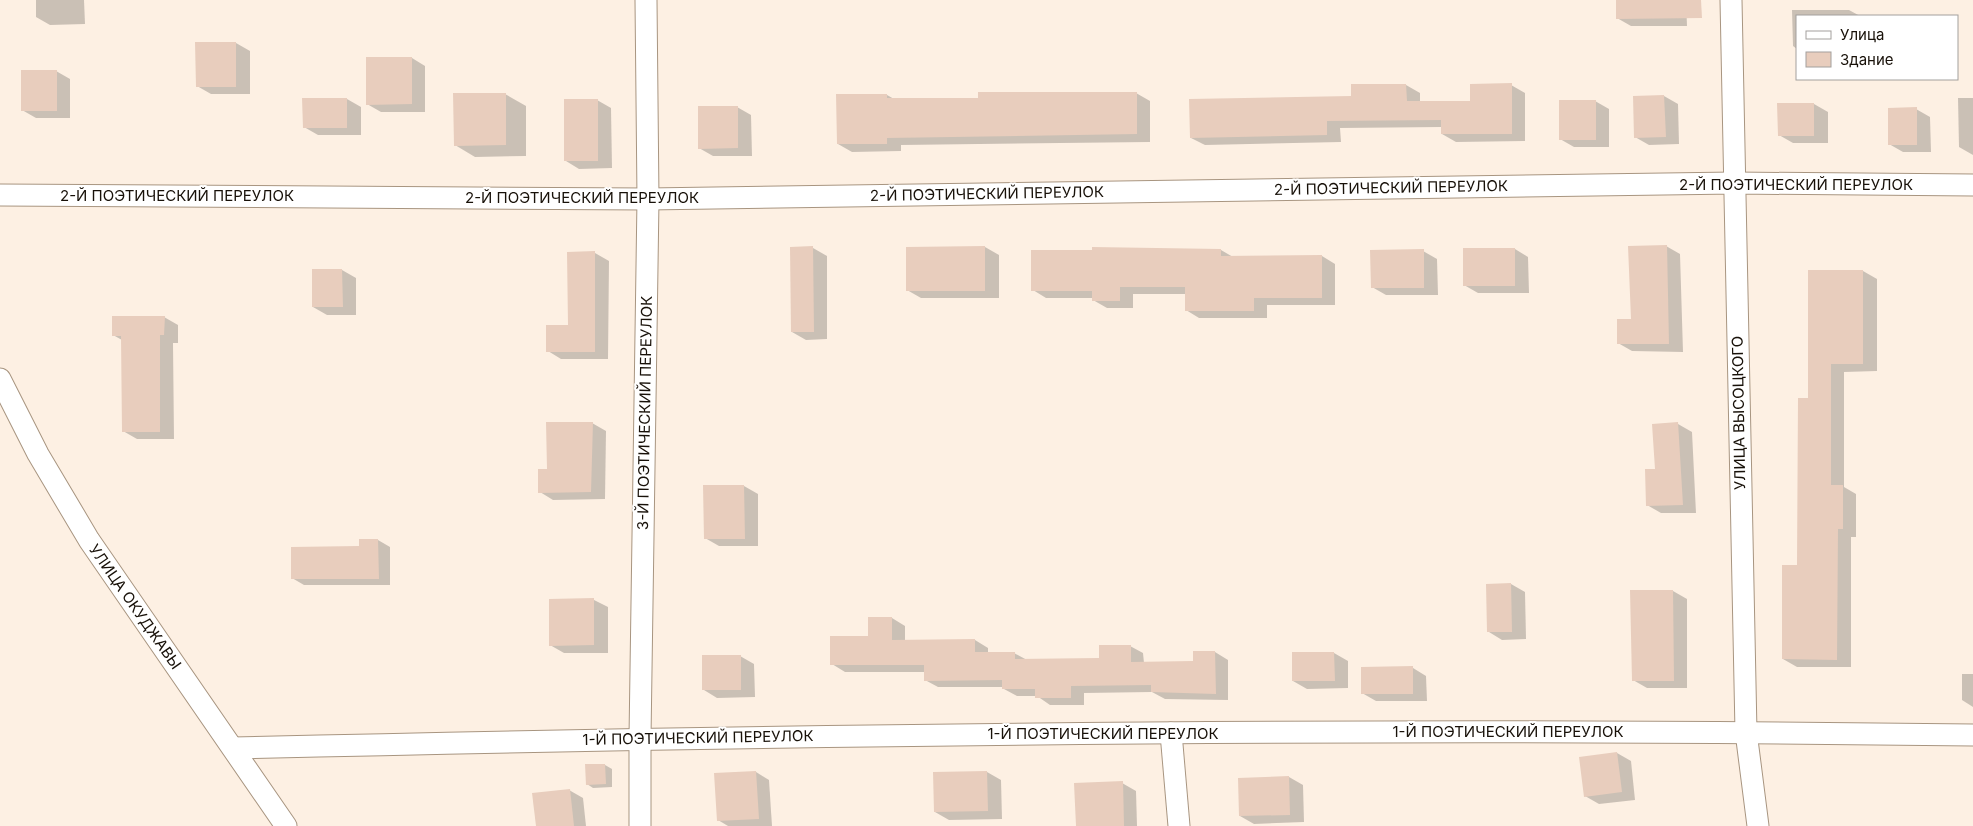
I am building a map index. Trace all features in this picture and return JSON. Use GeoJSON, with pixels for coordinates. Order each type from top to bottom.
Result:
{"type":"FeatureCollection","features":[{"type":"Feature","properties":{"kind":"street","name":"3-Й ПОЭТИЧЕСКИЙ ПЕРЕУЛОК"},"geometry":{"type":"LineString","coordinates":[[640,826],[648,199],[646,0]]}},
{"type":"Feature","properties":{"kind":"street","name":"УЛИЦА ВЫСОЦКОГО"},"geometry":{"type":"LineString","coordinates":[[1731,0],[1746,732],[1758,826]]}},
{"type":"Feature","properties":{"kind":"street","name":"2-Й ПОЭТИЧЕСКИЙ ПЕРЕУЛОК"},"geometry":{"type":"LineString","coordinates":[[0,195],[648,199],[1734,183],[1973,185]]}},
{"type":"Feature","properties":{"kind":"street","name":"УЛИЦА ОКУДЖАВЫ"},"geometry":{"type":"LineString","coordinates":[[0,379],[38,454],[89,540],[286,826]]}},
{"type":"Feature","properties":{"kind":"street","name":"1-Й ПОЭТИЧЕСКИЙ ПЕРЕУЛОК"},"geometry":{"type":"LineString","coordinates":[[233,748],[640,738],[1171,733],[1746,732],[1973,735]]}},
{"type":"Feature","properties":{"kind":"street"},"geometry":{"type":"LineString","coordinates":[[1171,733],[1179,826]]}},
{"type":"Feature","properties":{"kind":"building"},"geometry":{"type":"Polygon","coordinates":[[[1616,0],[1701,0],[1702,18],[1616,19],[1616,0]]]}},
{"type":"Feature","properties":{"kind":"building"},"geometry":{"type":"Polygon","coordinates":[[[195,42],[236,42],[236,87],[196,87],[195,42]]]}},
{"type":"Feature","properties":{"kind":"building"},"geometry":{"type":"Polygon","coordinates":[[[366,57],[412,57],[412,104],[366,105],[366,57]]]}},
{"type":"Feature","properties":{"kind":"building"},"geometry":{"type":"Polygon","coordinates":[[[21,70],[57,70],[57,111],[21,111],[21,70]]]}},
{"type":"Feature","properties":{"kind":"building"},"geometry":{"type":"Polygon","coordinates":[[[1512,83],[1512,134],[1441,134],[1441,120],[1327,121],[1327,135],[1190,138],[1189,99],[1351,96],[1351,84],[1406,84],[1407,101],[1470,101],[1470,84],[1512,83]]]}},
{"type":"Feature","properties":{"kind":"building"},"geometry":{"type":"Polygon","coordinates":[[[978,92],[1137,92],[1137,134],[887,138],[887,144],[837,144],[836,94],[887,94],[887,98],[978,98],[978,92]]]}},
{"type":"Feature","properties":{"kind":"building"},"geometry":{"type":"Polygon","coordinates":[[[453,93],[506,93],[506,145],[454,146],[453,93]]]}},
{"type":"Feature","properties":{"kind":"building"},"geometry":{"type":"Polygon","coordinates":[[[1664,95],[1666,137],[1634,138],[1633,96],[1664,95]]]}},
{"type":"Feature","properties":{"kind":"building"},"geometry":{"type":"Polygon","coordinates":[[[302,98],[347,98],[347,128],[303,128],[302,98]]]}},
{"type":"Feature","properties":{"kind":"building"},"geometry":{"type":"Polygon","coordinates":[[[564,99],[598,99],[598,161],[564,161],[564,99]]]}},
{"type":"Feature","properties":{"kind":"building"},"geometry":{"type":"Polygon","coordinates":[[[1559,100],[1596,100],[1596,140],[1559,140],[1559,100]]]}},
{"type":"Feature","properties":{"kind":"building"},"geometry":{"type":"Polygon","coordinates":[[[1777,103],[1814,103],[1814,136],[1778,136],[1777,103]]]}},
{"type":"Feature","properties":{"kind":"building"},"geometry":{"type":"Polygon","coordinates":[[[698,106],[738,106],[738,148],[698,149],[698,106]]]}},
{"type":"Feature","properties":{"kind":"building"},"geometry":{"type":"Polygon","coordinates":[[[1917,107],[1917,145],[1888,145],[1888,108],[1917,107]]]}},
{"type":"Feature","properties":{"kind":"building"},"geometry":{"type":"Polygon","coordinates":[[[1667,245],[1669,344],[1617,344],[1617,319],[1631,319],[1628,246],[1667,245]]]}},
{"type":"Feature","properties":{"kind":"building"},"geometry":{"type":"Polygon","coordinates":[[[813,246],[814,332],[791,332],[790,247],[813,246]]]}},
{"type":"Feature","properties":{"kind":"building"},"geometry":{"type":"Polygon","coordinates":[[[985,246],[985,291],[906,291],[906,247],[985,246]]]}},
{"type":"Feature","properties":{"kind":"building"},"geometry":{"type":"Polygon","coordinates":[[[1092,247],[1221,249],[1221,256],[1322,255],[1322,298],[1254,298],[1254,311],[1185,311],[1185,287],[1120,287],[1120,301],[1092,301],[1092,291],[1031,291],[1031,250],[1092,250],[1092,247]]]}},
{"type":"Feature","properties":{"kind":"building"},"geometry":{"type":"Polygon","coordinates":[[[1463,248],[1515,248],[1515,286],[1463,286],[1463,248]]]}},
{"type":"Feature","properties":{"kind":"building"},"geometry":{"type":"Polygon","coordinates":[[[1424,249],[1424,288],[1371,288],[1370,250],[1424,249]]]}},
{"type":"Feature","properties":{"kind":"building"},"geometry":{"type":"Polygon","coordinates":[[[595,251],[595,352],[546,352],[546,325],[568,325],[567,252],[595,251]]]}},
{"type":"Feature","properties":{"kind":"building"},"geometry":{"type":"Polygon","coordinates":[[[312,269],[342,269],[343,307],[312,307],[312,269]]]}},
{"type":"Feature","properties":{"kind":"building"},"geometry":{"type":"Polygon","coordinates":[[[1808,270],[1863,270],[1863,364],[1831,364],[1831,485],[1843,485],[1843,529],[1838,529],[1837,660],[1782,659],[1782,565],[1797,565],[1798,398],[1808,398],[1808,270]]]}},
{"type":"Feature","properties":{"kind":"building"},"geometry":{"type":"Polygon","coordinates":[[[112,316],[165,316],[164,335],[160,335],[160,432],[122,432],[121,336],[112,336],[112,316]]]}},
{"type":"Feature","properties":{"kind":"building"},"geometry":{"type":"Polygon","coordinates":[[[546,422],[593,422],[591,492],[538,493],[538,469],[547,469],[546,422]]]}},
{"type":"Feature","properties":{"kind":"building"},"geometry":{"type":"Polygon","coordinates":[[[1678,422],[1683,505],[1646,506],[1645,469],[1655,469],[1652,424],[1678,422]]]}},
{"type":"Feature","properties":{"kind":"building"},"geometry":{"type":"Polygon","coordinates":[[[703,485],[744,485],[745,539],[704,539],[703,485]]]}},
{"type":"Feature","properties":{"kind":"building"},"geometry":{"type":"Polygon","coordinates":[[[359,539],[378,539],[379,579],[291,579],[291,547],[359,546],[359,539]]]}},
{"type":"Feature","properties":{"kind":"building"},"geometry":{"type":"Polygon","coordinates":[[[1511,583],[1512,632],[1487,632],[1486,584],[1511,583]]]}},
{"type":"Feature","properties":{"kind":"building"},"geometry":{"type":"Polygon","coordinates":[[[1630,590],[1673,590],[1674,681],[1632,681],[1630,590]]]}},
{"type":"Feature","properties":{"kind":"building"},"geometry":{"type":"Polygon","coordinates":[[[594,598],[594,645],[549,646],[549,599],[594,598]]]}},
{"type":"Feature","properties":{"kind":"building"},"geometry":{"type":"Polygon","coordinates":[[[868,617],[892,617],[892,640],[975,639],[975,652],[1015,652],[1015,659],[1099,658],[1099,645],[1131,645],[1131,662],[1193,661],[1193,651],[1215,651],[1216,694],[1151,692],[1151,685],[1071,686],[1071,698],[1035,698],[1035,689],[1002,689],[1002,680],[924,681],[924,665],[830,665],[830,636],[868,636],[868,617]]]}},
{"type":"Feature","properties":{"kind":"building"},"geometry":{"type":"Polygon","coordinates":[[[1292,652],[1334,652],[1335,681],[1292,681],[1292,652]]]}},
{"type":"Feature","properties":{"kind":"building"},"geometry":{"type":"Polygon","coordinates":[[[702,655],[741,655],[741,690],[702,690],[702,655]]]}},
{"type":"Feature","properties":{"kind":"building"},"geometry":{"type":"Polygon","coordinates":[[[1413,666],[1413,694],[1361,694],[1361,667],[1413,666]]]}},
{"type":"Feature","properties":{"kind":"building"},"geometry":{"type":"Polygon","coordinates":[[[1617,752],[1622,792],[1584,797],[1579,757],[1617,752]]]}},
{"type":"Feature","properties":{"kind":"building"},"geometry":{"type":"Polygon","coordinates":[[[585,764],[605,764],[606,784],[586,785],[585,764]]]}},
{"type":"Feature","properties":{"kind":"building"},"geometry":{"type":"Polygon","coordinates":[[[756,771],[759,819],[717,821],[714,773],[756,771]]]}},
{"type":"Feature","properties":{"kind":"building"},"geometry":{"type":"Polygon","coordinates":[[[987,771],[988,811],[934,812],[933,772],[987,771]]]}},
{"type":"Feature","properties":{"kind":"building"},"geometry":{"type":"Polygon","coordinates":[[[1289,776],[1290,815],[1239,816],[1238,778],[1289,776]]]}},
{"type":"Feature","properties":{"kind":"building"},"geometry":{"type":"Polygon","coordinates":[[[1123,781],[1124,826],[1076,826],[1074,783],[1123,781]]]}},
{"type":"Feature","properties":{"kind":"building"},"geometry":{"type":"Polygon","coordinates":[[[570,789],[574,826],[536,826],[532,793],[570,789]]]}}]}
